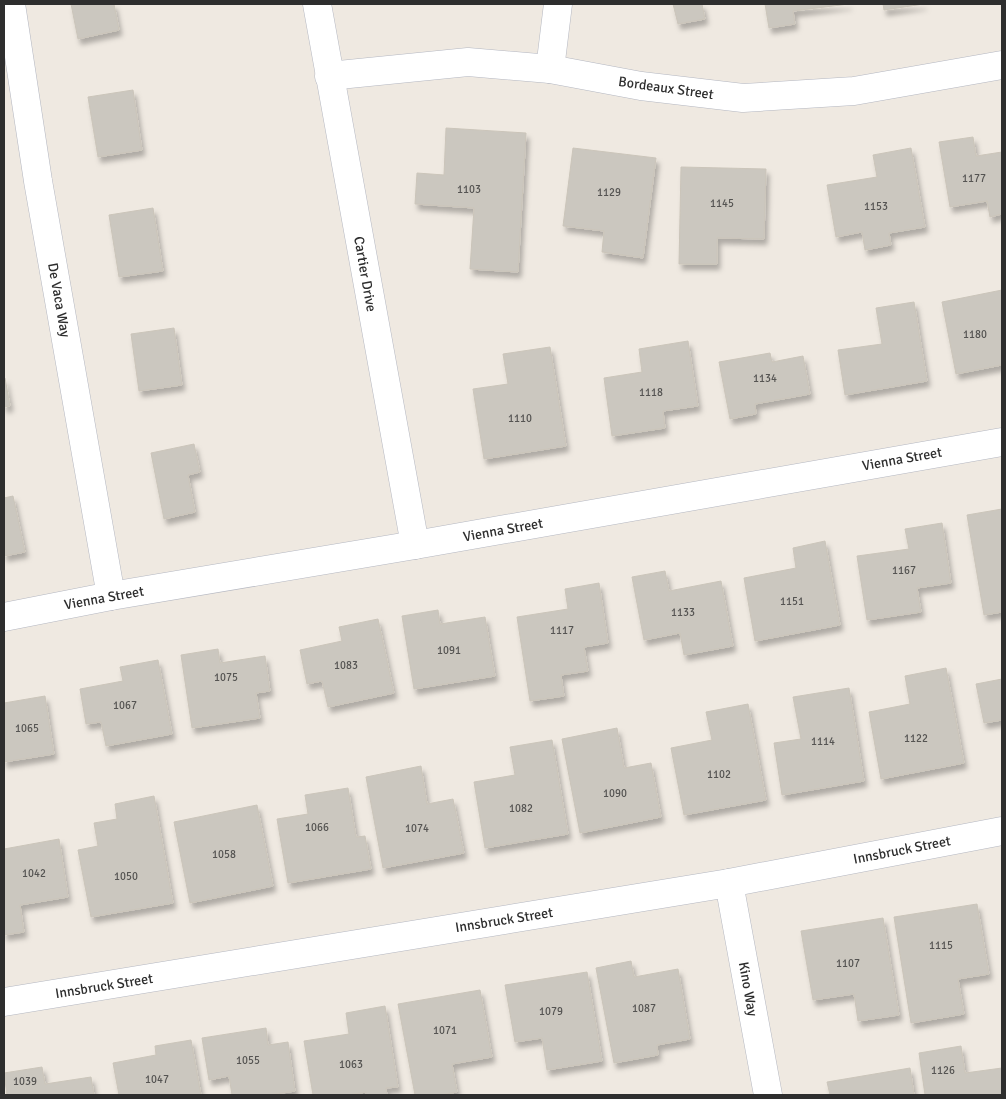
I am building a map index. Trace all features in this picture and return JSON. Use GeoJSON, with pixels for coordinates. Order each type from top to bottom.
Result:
{"type":"FeatureCollection","features":[{"type":"Feature","properties":{"kind":"street","name":"De Vaca Way"},"geometry":{"type":"LineString","coordinates":[[11,4],[38,181],[111,596]]}},
{"type":"Feature","properties":{"kind":"street","name":"Cartier Drive"},"geometry":{"type":"LineString","coordinates":[[317,4],[415,545]]}},
{"type":"Feature","properties":{"kind":"street"},"geometry":{"type":"LineString","coordinates":[[550,69],[558,4]]}},
{"type":"Feature","properties":{"kind":"street","name":"Bordeaux Street"},"geometry":{"type":"LineString","coordinates":[[329,76],[468,62],[550,69],[641,86],[743,98],[854,91],[1002,65]]}},
{"type":"Feature","properties":{"kind":"street","name":"Vienna Street"},"geometry":{"type":"LineString","coordinates":[[4,616],[1002,442]]}},
{"type":"Feature","properties":{"kind":"street","name":"Innsbruck Street"},"geometry":{"type":"LineString","coordinates":[[4,1002],[729,883],[1002,831]]}},
{"type":"Feature","properties":{"kind":"street","name":"Kino Way"},"geometry":{"type":"LineString","coordinates":[[729,883],[768,1095]]}},
{"type":"Feature","properties":{"kind":"building"},"geometry":{"type":"Polygon","coordinates":[[[71,4],[114,4],[119,30],[78,39],[71,4]]]}},
{"type":"Feature","properties":{"kind":"building"},"geometry":{"type":"Polygon","coordinates":[[[673,4],[702,4],[705,19],[678,24],[673,4]]]}},
{"type":"Feature","properties":{"kind":"building"},"geometry":{"type":"Polygon","coordinates":[[[765,4],[849,4],[793,11],[795,24],[769,28],[765,4]]]}},
{"type":"Feature","properties":{"kind":"building"},"geometry":{"type":"Polygon","coordinates":[[[883,4],[924,4],[884,10],[883,4]]]}},
{"type":"Feature","properties":{"kind":"building"},"geometry":{"type":"Polygon","coordinates":[[[133,90],[142,150],[98,157],[88,97],[133,90]]]}},
{"type":"Feature","properties":{"kind":"building"},"geometry":{"type":"Polygon","coordinates":[[[446,128],[526,133],[518,272],[470,269],[474,208],[415,204],[417,173],[444,175],[446,128]]]}},
{"type":"Feature","properties":{"kind":"building"},"geometry":{"type":"Polygon","coordinates":[[[973,137],[976,156],[1002,152],[1002,214],[990,217],[987,201],[950,207],[939,142],[973,137]]]}},
{"type":"Feature","properties":{"kind":"building"},"geometry":{"type":"Polygon","coordinates":[[[573,148],[656,158],[643,258],[602,252],[604,231],[563,226],[573,148]]]}},
{"type":"Feature","properties":{"kind":"building"},"geometry":{"type":"Polygon","coordinates":[[[911,148],[925,227],[889,233],[891,245],[865,250],[862,232],[836,237],[827,185],[877,177],[873,155],[911,148]]]}},
{"type":"Feature","properties":{"kind":"building"},"geometry":{"type":"Polygon","coordinates":[[[681,167],[766,169],[764,239],[717,238],[717,264],[679,264],[681,167]]]}},
{"type":"Feature","properties":{"kind":"building"},"geometry":{"type":"Polygon","coordinates":[[[153,208],[163,271],[119,277],[109,215],[153,208]]]}},
{"type":"Feature","properties":{"kind":"building"},"geometry":{"type":"Polygon","coordinates":[[[1002,290],[1002,365],[956,374],[942,302],[1002,290]]]}},
{"type":"Feature","properties":{"kind":"building"},"geometry":{"type":"Polygon","coordinates":[[[914,302],[927,381],[845,395],[838,350],[882,344],[876,308],[914,302]]]}},
{"type":"Feature","properties":{"kind":"building"},"geometry":{"type":"Polygon","coordinates":[[[174,328],[182,385],[139,391],[131,334],[174,328]]]}},
{"type":"Feature","properties":{"kind":"building"},"geometry":{"type":"Polygon","coordinates":[[[688,341],[698,406],[663,411],[665,428],[612,436],[604,378],[642,372],[639,349],[688,341]]]}},
{"type":"Feature","properties":{"kind":"building"},"geometry":{"type":"Polygon","coordinates":[[[550,347],[566,446],[484,459],[473,389],[508,384],[503,354],[550,347]]]}},
{"type":"Feature","properties":{"kind":"building"},"geometry":{"type":"Polygon","coordinates":[[[770,353],[772,362],[803,356],[810,394],[755,404],[756,414],[730,419],[719,362],[770,353]]]}},
{"type":"Feature","properties":{"kind":"building"},"geometry":{"type":"Polygon","coordinates":[[[4,379],[10,406],[4,407],[4,379]]]}},
{"type":"Feature","properties":{"kind":"building"},"geometry":{"type":"Polygon","coordinates":[[[194,444],[200,472],[188,475],[195,512],[164,519],[151,453],[194,444]]]}},
{"type":"Feature","properties":{"kind":"building"},"geometry":{"type":"Polygon","coordinates":[[[13,496],[25,552],[4,556],[4,498],[13,496]]]}},
{"type":"Feature","properties":{"kind":"building"},"geometry":{"type":"Polygon","coordinates":[[[1002,509],[1002,612],[984,615],[967,515],[1002,509]]]}},
{"type":"Feature","properties":{"kind":"building"},"geometry":{"type":"Polygon","coordinates":[[[942,523],[951,583],[917,588],[921,612],[867,620],[857,556],[909,549],[905,529],[942,523]]]}},
{"type":"Feature","properties":{"kind":"building"},"geometry":{"type":"Polygon","coordinates":[[[825,541],[840,625],[755,641],[744,578],[796,568],[793,548],[825,541]]]}},
{"type":"Feature","properties":{"kind":"building"},"geometry":{"type":"Polygon","coordinates":[[[665,571],[669,591],[721,581],[733,646],[684,655],[680,633],[644,640],[632,577],[665,571]]]}},
{"type":"Feature","properties":{"kind":"building"},"geometry":{"type":"Polygon","coordinates":[[[599,583],[608,643],[584,647],[588,671],[561,675],[564,696],[530,701],[517,617],[568,609],[565,589],[599,583]]]}},
{"type":"Feature","properties":{"kind":"building"},"geometry":{"type":"Polygon","coordinates":[[[438,610],[440,624],[485,617],[495,676],[414,689],[402,616],[438,610]]]}},
{"type":"Feature","properties":{"kind":"building"},"geometry":{"type":"Polygon","coordinates":[[[378,619],[394,693],[328,707],[322,681],[307,684],[300,650],[342,641],[339,627],[378,619]]]}},
{"type":"Feature","properties":{"kind":"building"},"geometry":{"type":"Polygon","coordinates":[[[218,649],[220,663],[265,656],[270,691],[256,693],[260,718],[192,728],[181,655],[218,649]]]}},
{"type":"Feature","properties":{"kind":"building"},"geometry":{"type":"Polygon","coordinates":[[[158,660],[172,734],[106,746],[101,722],[86,724],[80,689],[123,681],[120,667],[158,660]]]}},
{"type":"Feature","properties":{"kind":"building"},"geometry":{"type":"Polygon","coordinates":[[[946,668],[964,763],[881,779],[869,712],[910,704],[905,676],[946,668]]]}},
{"type":"Feature","properties":{"kind":"building"},"geometry":{"type":"Polygon","coordinates":[[[1002,679],[1002,720],[984,723],[976,684],[1002,679]]]}},
{"type":"Feature","properties":{"kind":"building"},"geometry":{"type":"Polygon","coordinates":[[[849,688],[864,781],[782,795],[774,743],[801,739],[793,697],[849,688]]]}},
{"type":"Feature","properties":{"kind":"building"},"geometry":{"type":"Polygon","coordinates":[[[45,696],[54,754],[4,762],[4,703],[45,696]]]}},
{"type":"Feature","properties":{"kind":"building"},"geometry":{"type":"Polygon","coordinates":[[[748,704],[766,800],[684,815],[671,748],[712,740],[706,712],[748,704]]]}},
{"type":"Feature","properties":{"kind":"building"},"geometry":{"type":"Polygon","coordinates":[[[617,728],[624,768],[651,763],[661,817],[580,833],[562,739],[617,728]]]}},
{"type":"Feature","properties":{"kind":"building"},"geometry":{"type":"Polygon","coordinates":[[[552,740],[568,834],[485,848],[474,782],[515,775],[510,747],[552,740]]]}},
{"type":"Feature","properties":{"kind":"building"},"geometry":{"type":"Polygon","coordinates":[[[421,766],[427,804],[453,799],[464,853],[383,868],[366,777],[421,766]]]}},
{"type":"Feature","properties":{"kind":"building"},"geometry":{"type":"Polygon","coordinates":[[[348,788],[356,837],[365,836],[371,869],[288,883],[277,819],[308,814],[305,795],[348,788]]]}},
{"type":"Feature","properties":{"kind":"building"},"geometry":{"type":"Polygon","coordinates":[[[154,796],[173,903],[91,917],[78,850],[98,846],[94,823],[117,819],[115,804],[154,796]]]}},
{"type":"Feature","properties":{"kind":"building"},"geometry":{"type":"Polygon","coordinates":[[[257,805],[273,886],[190,903],[174,822],[257,805]]]}},
{"type":"Feature","properties":{"kind":"building"},"geometry":{"type":"Polygon","coordinates":[[[59,839],[68,897],[20,905],[24,932],[4,935],[4,849],[59,839]]]}},
{"type":"Feature","properties":{"kind":"building"},"geometry":{"type":"Polygon","coordinates":[[[977,904],[989,974],[958,979],[964,1014],[911,1023],[894,917],[977,904]]]}},
{"type":"Feature","properties":{"kind":"building"},"geometry":{"type":"Polygon","coordinates":[[[883,918],[899,1015],[858,1021],[854,994],[813,1000],[801,931],[883,918]]]}},
{"type":"Feature","properties":{"kind":"building"},"geometry":{"type":"Polygon","coordinates":[[[631,961],[634,977],[678,969],[690,1039],[657,1045],[658,1055],[614,1063],[596,968],[631,961]]]}},
{"type":"Feature","properties":{"kind":"building"},"geometry":{"type":"Polygon","coordinates":[[[587,972],[602,1061],[547,1070],[542,1038],[515,1042],[505,985],[587,972]]]}},
{"type":"Feature","properties":{"kind":"building"},"geometry":{"type":"Polygon","coordinates":[[[480,990],[492,1057],[452,1064],[457,1092],[441,1095],[415,1095],[398,1004],[480,990]]]}},
{"type":"Feature","properties":{"kind":"building"},"geometry":{"type":"Polygon","coordinates":[[[385,1006],[398,1087],[386,1088],[387,1095],[366,1095],[366,1092],[349,1095],[313,1095],[304,1041],[349,1034],[346,1013],[385,1006]]]}},
{"type":"Feature","properties":{"kind":"building"},"geometry":{"type":"Polygon","coordinates":[[[266,1028],[268,1045],[288,1042],[295,1091],[270,1095],[232,1095],[229,1076],[209,1080],[202,1038],[266,1028]]]}},
{"type":"Feature","properties":{"kind":"building"},"geometry":{"type":"Polygon","coordinates":[[[191,1040],[201,1095],[119,1095],[113,1063],[156,1055],[155,1046],[191,1040]]]}},
{"type":"Feature","properties":{"kind":"building"},"geometry":{"type":"Polygon","coordinates":[[[961,1046],[965,1073],[1002,1068],[1002,1095],[925,1095],[919,1053],[961,1046]]]}},
{"type":"Feature","properties":{"kind":"building"},"geometry":{"type":"Polygon","coordinates":[[[42,1067],[45,1084],[91,1077],[94,1095],[7,1095],[4,1073],[42,1067]]]}},
{"type":"Feature","properties":{"kind":"building"},"geometry":{"type":"Polygon","coordinates":[[[910,1068],[914,1095],[830,1095],[827,1082],[910,1068]]]}}]}
